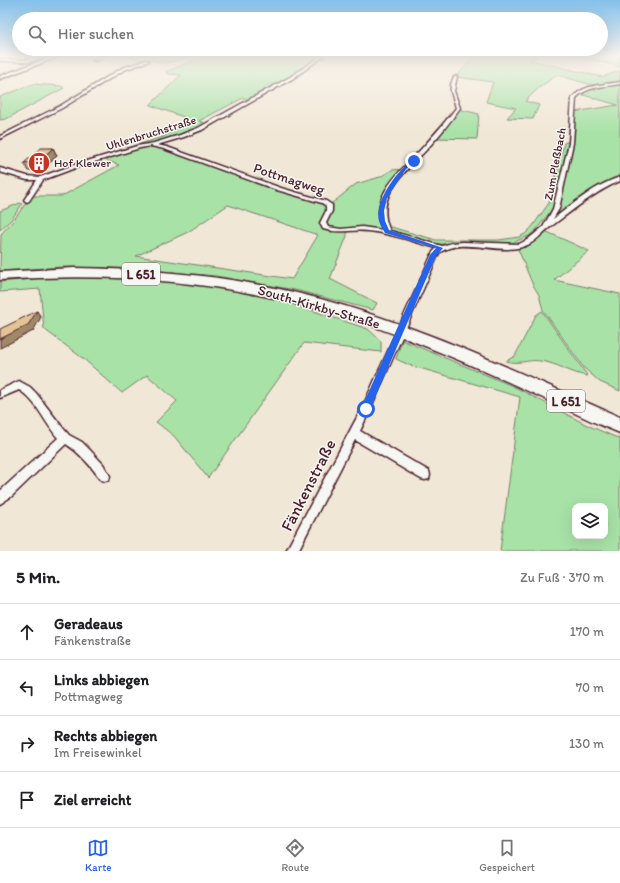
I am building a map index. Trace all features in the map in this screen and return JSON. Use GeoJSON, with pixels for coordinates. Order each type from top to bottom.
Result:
{"type":"FeatureCollection","features":[{"type":"Feature","properties":{"kind":"main road","name":"South-Kirkby-Straße"},"geometry":{"type":"LineString","coordinates":[[0,276],[67,272],[155,274],[230,284],[308,301],[347,313],[437,346],[620,425]]}},
{"type":"Feature","properties":{"kind":"street"},"geometry":{"type":"LineString","coordinates":[[0,138],[61,107],[102,82]]}},
{"type":"Feature","properties":{"kind":"street","name":"Uhlenbruchstraße"},"geometry":{"type":"LineString","coordinates":[[41,180],[76,166],[182,136],[211,124],[285,82]]}},
{"type":"Feature","properties":{"kind":"street"},"geometry":{"type":"LineString","coordinates":[[387,232],[382,221],[382,211],[385,198],[404,168],[414,161],[458,108],[452,89],[454,82]]}},
{"type":"Feature","properties":{"kind":"street","name":"Zum Pleßbach"},"geometry":{"type":"LineString","coordinates":[[542,231],[554,215],[558,203],[571,143],[574,98],[579,93],[588,89],[620,83]]}},
{"type":"Feature","properties":{"kind":"street","name":"Pottmagweg"},"geometry":{"type":"LineString","coordinates":[[152,145],[165,148],[279,189],[324,202],[329,205],[323,223],[325,228],[331,231],[341,231],[354,228],[387,232],[440,248]]}},
{"type":"Feature","properties":{"kind":"street"},"geometry":{"type":"LineString","coordinates":[[0,170],[27,178],[41,180],[27,200]]}},
{"type":"Feature","properties":{"kind":"street"},"geometry":{"type":"LineString","coordinates":[[440,248],[453,245],[515,246],[527,242],[600,189],[620,179]]}},
{"type":"Feature","properties":{"kind":"street","name":"Fänkenstraße"},"geometry":{"type":"LineString","coordinates":[[292,551],[366,409],[433,255],[440,248]]}},
{"type":"Feature","properties":{"kind":"street"},"geometry":{"type":"LineString","coordinates":[[0,394],[19,385],[23,387],[38,400],[65,438],[76,445],[94,462],[105,476]]}},
{"type":"Feature","properties":{"kind":"street","name":"Fänkenstraße"},"geometry":{"type":"LineString","coordinates":[[353,433],[425,475]]}},
{"type":"Feature","properties":{"kind":"street"},"geometry":{"type":"LineString","coordinates":[[0,498],[65,438]]}},
{"type":"Feature","properties":{"kind":"green space"},"geometry":{"type":"Polygon","coordinates":[[[174,82],[283,82],[251,100],[243,98],[199,121],[209,125],[153,144],[131,149],[123,149],[163,137],[189,119],[150,105],[174,82]]]}},
{"type":"Feature","properties":{"kind":"green space"},"geometry":{"type":"Polygon","coordinates":[[[491,82],[547,82],[525,101],[539,105],[533,119],[507,118],[516,108],[486,102],[493,82],[491,82]]]}},
{"type":"Feature","properties":{"kind":"green space"},"geometry":{"type":"Polygon","coordinates":[[[581,82],[620,82],[620,82],[596,86],[581,82]]]}},
{"type":"Feature","properties":{"kind":"green space"},"geometry":{"type":"Polygon","coordinates":[[[33,84],[61,86],[64,88],[6,119],[0,120],[0,97],[33,84]]]}},
{"type":"Feature","properties":{"kind":"green space"},"geometry":{"type":"Polygon","coordinates":[[[620,84],[620,177],[597,189],[561,215],[556,213],[568,163],[574,112],[618,105],[580,94],[589,90],[620,84]]]}},
{"type":"Feature","properties":{"kind":"green space"},"geometry":{"type":"Polygon","coordinates":[[[458,109],[479,114],[477,139],[436,138],[458,109]]]}},
{"type":"Feature","properties":{"kind":"green space"},"geometry":{"type":"Polygon","coordinates":[[[570,141],[555,203],[536,230],[529,236],[509,244],[434,244],[387,229],[391,227],[436,240],[499,240],[519,237],[525,234],[532,227],[549,203],[564,143],[570,141]]]}},
{"type":"Feature","properties":{"kind":"green space"},"geometry":{"type":"Polygon","coordinates":[[[137,148],[161,148],[321,202],[326,205],[326,208],[356,184],[380,177],[392,170],[403,169],[382,198],[378,220],[385,233],[377,231],[347,231],[347,236],[330,279],[377,303],[373,310],[295,290],[216,276],[138,269],[62,267],[0,271],[1,234],[13,221],[31,196],[62,196],[119,165],[102,159],[137,148]],[[228,205],[188,232],[136,256],[292,279],[318,235],[228,205]]]}},
{"type":"Feature","properties":{"kind":"green space"},"geometry":{"type":"Polygon","coordinates":[[[20,203],[22,204],[11,220],[0,230],[0,211],[20,203]]]}},
{"type":"Feature","properties":{"kind":"green space"},"geometry":{"type":"Polygon","coordinates":[[[545,231],[589,251],[554,280],[620,294],[620,391],[600,382],[584,368],[543,310],[539,295],[532,283],[518,249],[532,242],[545,231]]]}},
{"type":"Feature","properties":{"kind":"green space"},"geometry":{"type":"Polygon","coordinates":[[[40,278],[156,280],[227,289],[277,299],[368,329],[381,341],[381,352],[304,343],[208,478],[174,436],[156,422],[177,401],[147,375],[122,393],[85,360],[44,329],[40,289],[0,292],[0,282],[40,278]]]}},
{"type":"Feature","properties":{"kind":"green space"},"geometry":{"type":"Polygon","coordinates":[[[542,311],[588,376],[547,362],[506,361],[515,356],[536,315],[542,311]]]}},
{"type":"Feature","properties":{"kind":"green space"},"geometry":{"type":"Polygon","coordinates":[[[402,340],[515,387],[587,425],[620,439],[620,551],[500,551],[520,397],[409,365],[396,359],[402,340]]]}},
{"type":"Feature","properties":{"kind":"building"},"geometry":{"type":"Polygon","coordinates":[[[41,148],[53,148],[38,162],[24,163],[41,148]]]}},
{"type":"Feature","properties":{"kind":"building"},"geometry":{"type":"Polygon","coordinates":[[[37,311],[28,325],[0,339],[0,329],[37,311]]]}},
{"type":"Feature","properties":{"kind":"place","name":"Hof Klewer"},"geometry":{"type":"Point","coordinates":[39,163]}},
{"type":"Feature","properties":{"kind":"route"},"geometry":{"type":"LineString","coordinates":[[366,409],[433,255],[440,248],[387,232],[383,226],[382,206],[385,198],[404,168],[414,161]]}}]}
